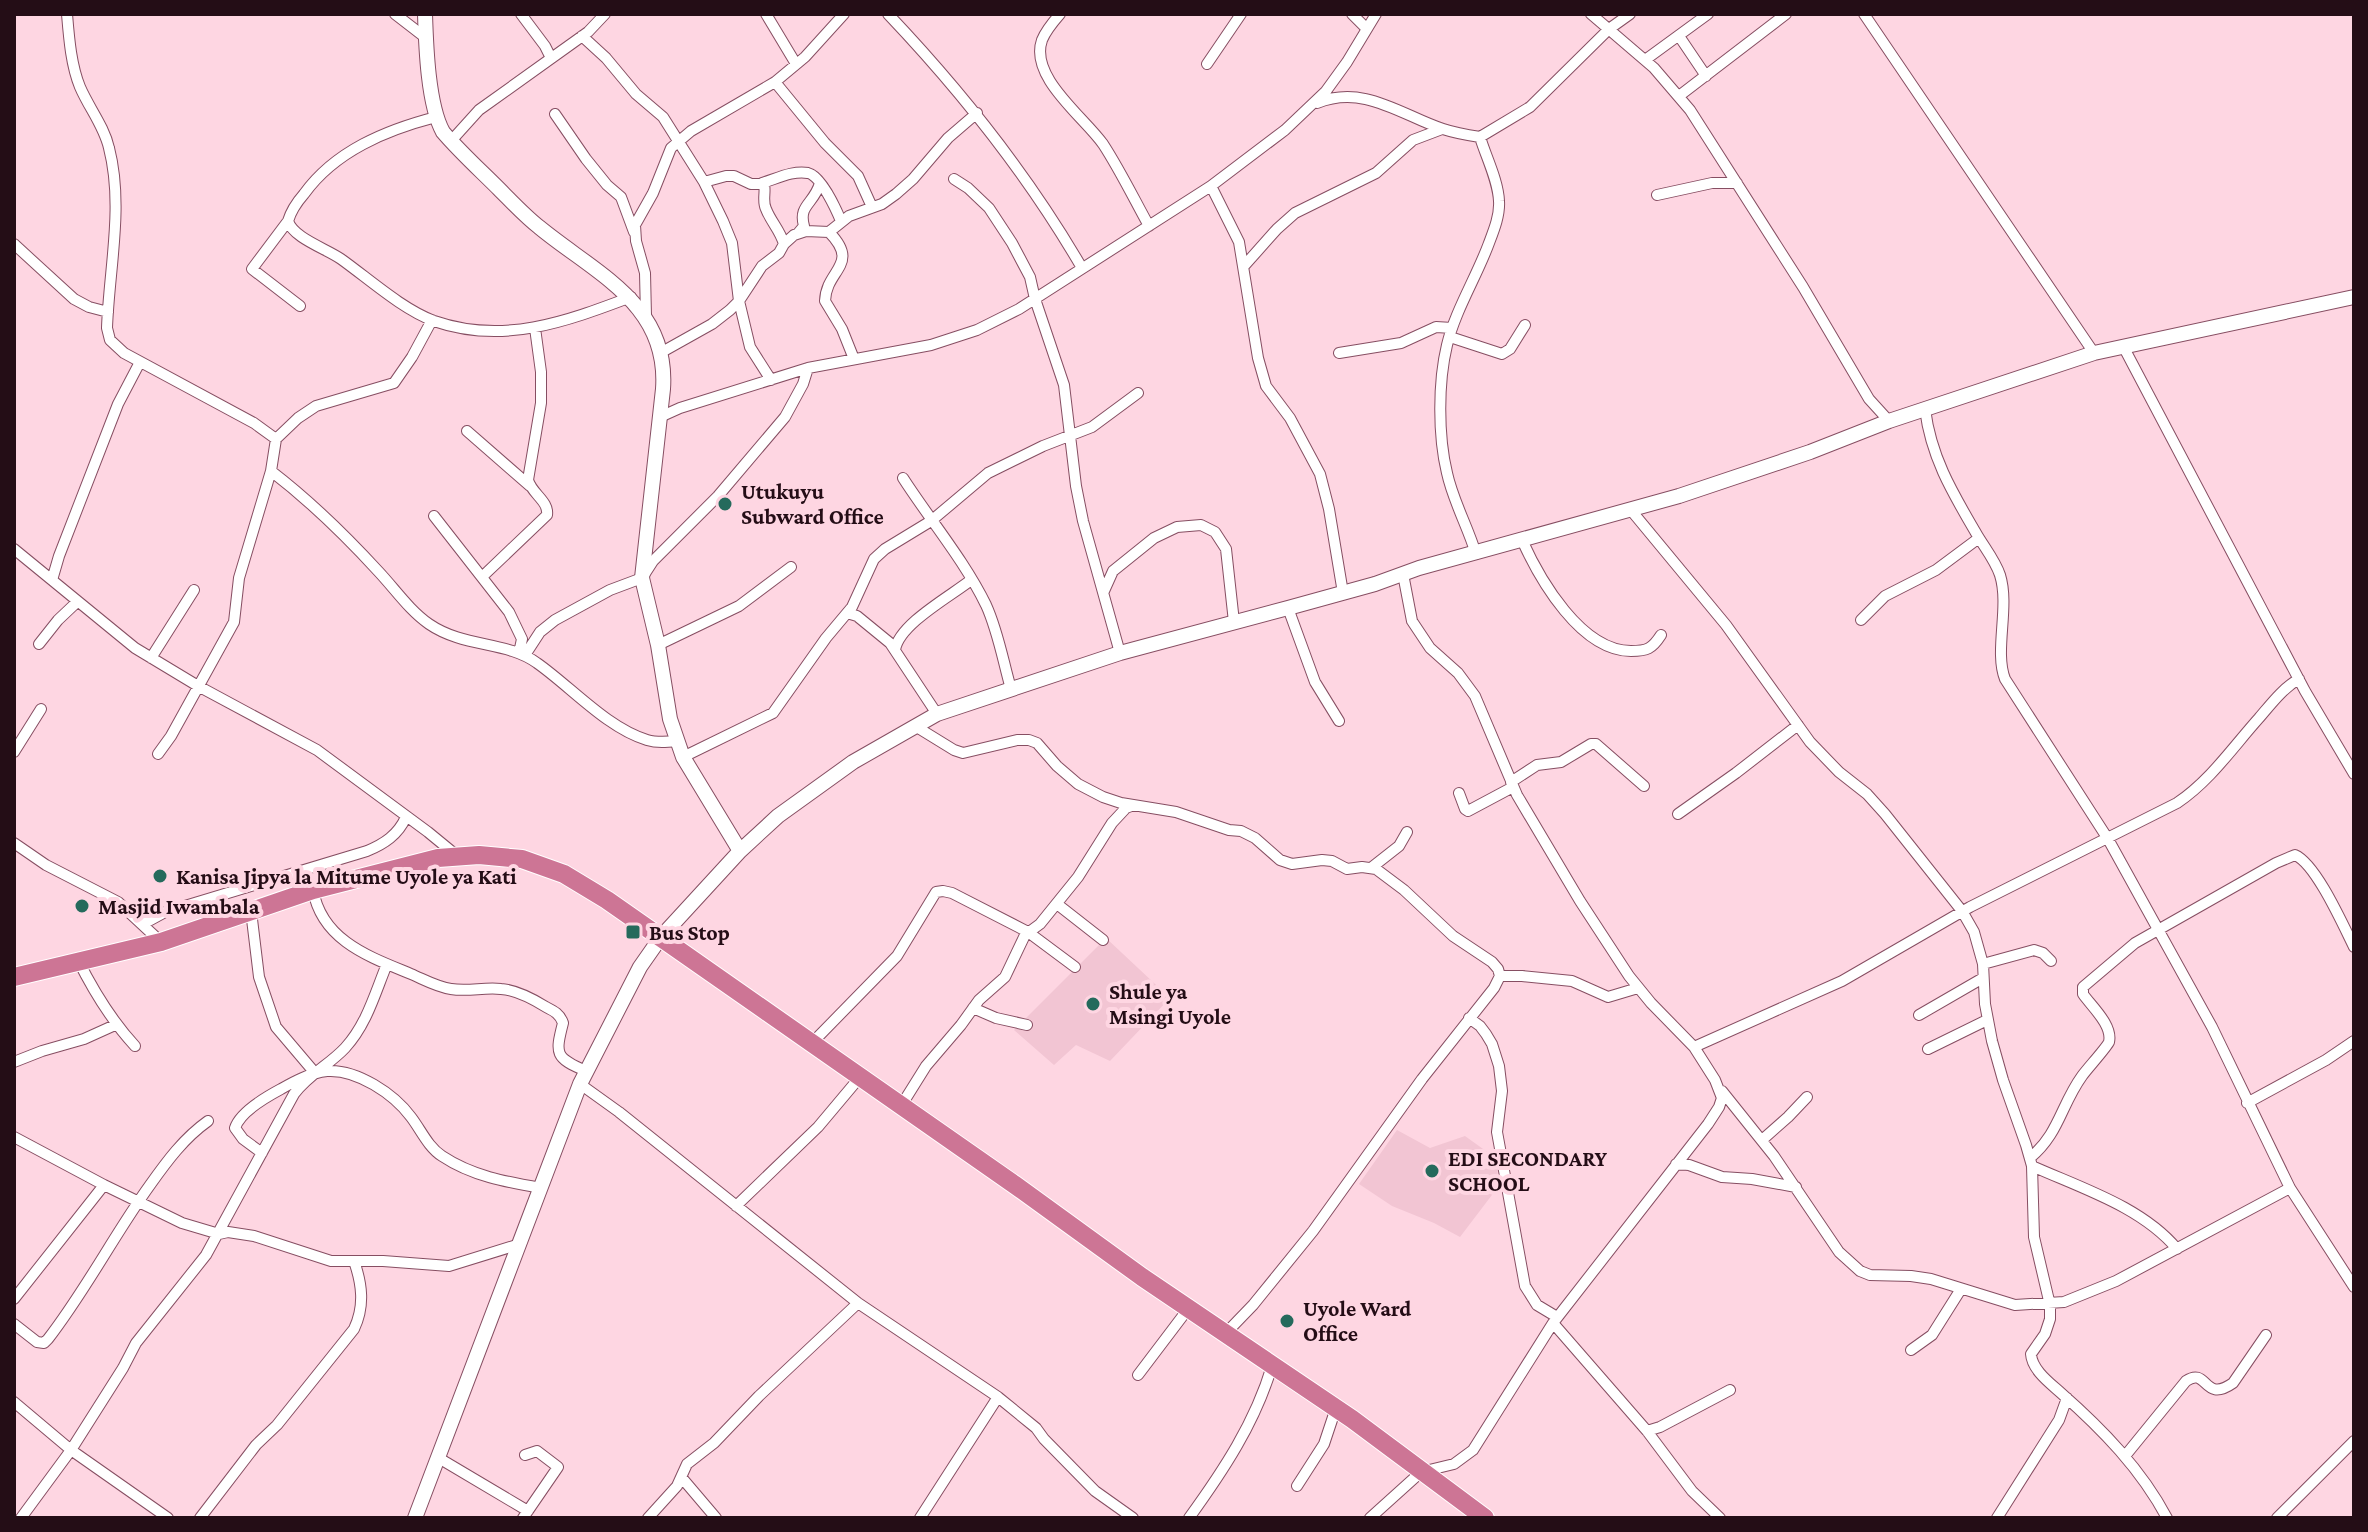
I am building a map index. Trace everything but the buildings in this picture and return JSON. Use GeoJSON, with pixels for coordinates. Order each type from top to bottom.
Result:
{"type":"FeatureCollection","features":[{"type":"Feature","properties":{"kind":"highway"},"geometry":{"type":"LineString","coordinates":[[17,973],[161,942],[313,890],[456,855],[499,855],[545,866],[607,900],[661,937],[1188,1309],[1336,1408],[1485,1518]]}},
{"type":"Feature","properties":{"kind":"street"},"geometry":{"type":"LineString","coordinates":[[67,14],[79,85],[105,137],[113,166],[114,223],[108,335],[113,345],[140,362],[264,429],[276,439]]}},
{"type":"Feature","properties":{"kind":"street"},"geometry":{"type":"LineString","coordinates":[[395,14],[426,38]]}},
{"type":"Feature","properties":{"kind":"street"},"geometry":{"type":"LineString","coordinates":[[425,14],[436,117],[443,132],[538,226],[631,297],[646,316],[662,352],[664,375],[642,578],[677,741],[683,757],[740,851]]}},
{"type":"Feature","properties":{"kind":"street"},"geometry":{"type":"LineString","coordinates":[[521,14],[551,58]]}},
{"type":"Feature","properties":{"kind":"street"},"geometry":{"type":"LineString","coordinates":[[451,141],[479,110],[582,36],[605,14]]}},
{"type":"Feature","properties":{"kind":"street"},"geometry":{"type":"LineString","coordinates":[[766,14],[796,64]]}},
{"type":"Feature","properties":{"kind":"street"},"geometry":{"type":"LineString","coordinates":[[635,234],[635,225],[653,193],[667,153],[677,140],[775,82],[844,14]]}},
{"type":"Feature","properties":{"kind":"street"},"geometry":{"type":"LineString","coordinates":[[888,14],[977,113],[1008,154],[1082,268]]}},
{"type":"Feature","properties":{"kind":"street"},"geometry":{"type":"LineString","coordinates":[[1060,14],[1041,45],[1048,79],[1103,145],[1149,226]]}},
{"type":"Feature","properties":{"kind":"street"},"geometry":{"type":"LineString","coordinates":[[1207,64],[1241,14]]}},
{"type":"Feature","properties":{"kind":"street"},"geometry":{"type":"LineString","coordinates":[[1352,14],[1366,28]]}},
{"type":"Feature","properties":{"kind":"street"},"geometry":{"type":"LineString","coordinates":[[660,417],[808,368],[931,345],[999,320],[1211,186],[1285,130],[1326,91],[1376,14]]}},
{"type":"Feature","properties":{"kind":"street"},"geometry":{"type":"LineString","coordinates":[[1591,14],[1645,60],[1679,96],[1803,287],[1869,399],[1889,421]]}},
{"type":"Feature","properties":{"kind":"street"},"geometry":{"type":"LineString","coordinates":[[1313,105],[1337,97],[1377,101],[1442,129],[1480,137],[1530,107],[1609,29],[1630,14]]}},
{"type":"Feature","properties":{"kind":"street"},"geometry":{"type":"LineString","coordinates":[[1645,60],[1708,14]]}},
{"type":"Feature","properties":{"kind":"street"},"geometry":{"type":"LineString","coordinates":[[1679,96],[1786,14]]}},
{"type":"Feature","properties":{"kind":"street"},"geometry":{"type":"LineString","coordinates":[[1864,14],[2094,353]]}},
{"type":"Feature","properties":{"kind":"street"},"geometry":{"type":"LineString","coordinates":[[582,36],[606,58],[636,94],[663,117],[704,182],[732,243],[739,301],[750,347],[771,380]]}},
{"type":"Feature","properties":{"kind":"street"},"geometry":{"type":"LineString","coordinates":[[1679,36],[1706,76]]}},
{"type":"Feature","properties":{"kind":"street"},"geometry":{"type":"LineString","coordinates":[[775,82],[825,143],[858,176],[872,207]]}},
{"type":"Feature","properties":{"kind":"street"},"geometry":{"type":"LineString","coordinates":[[799,232],[829,232],[837,228],[841,221],[882,204],[906,186],[948,138],[977,113]]}},
{"type":"Feature","properties":{"kind":"street"},"geometry":{"type":"LineString","coordinates":[[555,114],[586,159],[621,197],[645,273],[646,316]]}},
{"type":"Feature","properties":{"kind":"street"},"geometry":{"type":"LineString","coordinates":[[300,306],[252,269],[288,221],[299,200],[328,166],[385,134],[436,117]]}},
{"type":"Feature","properties":{"kind":"street"},"geometry":{"type":"LineString","coordinates":[[1244,266],[1295,213],[1376,173],[1413,140],[1442,129]]}},
{"type":"Feature","properties":{"kind":"street"},"geometry":{"type":"LineString","coordinates":[[1476,554],[1451,489],[1443,450],[1442,379],[1451,332],[1479,270],[1500,206],[1480,137]]}},
{"type":"Feature","properties":{"kind":"street"},"geometry":{"type":"LineString","coordinates":[[704,182],[734,176],[751,184],[807,173],[820,183],[841,221]]}},
{"type":"Feature","properties":{"kind":"street"},"geometry":{"type":"LineString","coordinates":[[954,179],[983,202],[997,219],[1030,277],[1064,385],[1081,513],[1120,653]]}},
{"type":"Feature","properties":{"kind":"street"},"geometry":{"type":"LineString","coordinates":[[762,183],[766,189],[764,206],[784,244]]}},
{"type":"Feature","properties":{"kind":"street"},"geometry":{"type":"LineString","coordinates":[[662,352],[719,320],[739,301],[762,266],[804,226],[803,211],[816,196],[820,183]]}},
{"type":"Feature","properties":{"kind":"street"},"geometry":{"type":"LineString","coordinates":[[1657,195],[1712,183],[1737,183]]}},
{"type":"Feature","properties":{"kind":"street"},"geometry":{"type":"LineString","coordinates":[[1211,186],[1239,242],[1266,386],[1290,418],[1320,474],[1343,593]]}},
{"type":"Feature","properties":{"kind":"street"},"geometry":{"type":"LineString","coordinates":[[288,221],[292,230],[432,320],[481,331],[535,328],[631,297]]}},
{"type":"Feature","properties":{"kind":"street"},"geometry":{"type":"LineString","coordinates":[[829,232],[840,246],[843,259],[829,284],[825,301],[842,329],[854,359]]}},
{"type":"Feature","properties":{"kind":"street"},"geometry":{"type":"LineString","coordinates":[[14,244],[74,299],[108,312]]}},
{"type":"Feature","properties":{"kind":"street"},"geometry":{"type":"LineString","coordinates":[[415,1518],[583,1078],[634,977],[661,937],[740,851],[778,816],[853,762],[937,714],[1120,653],[1343,593],[1679,496],[1810,452],[1889,421],[2094,353],[2354,297]]}},
{"type":"Feature","properties":{"kind":"street"},"geometry":{"type":"LineString","coordinates":[[158,754],[234,622],[239,578],[271,471],[276,439],[316,406],[394,383],[432,320]]}},
{"type":"Feature","properties":{"kind":"street"},"geometry":{"type":"LineString","coordinates":[[1339,353],[1401,343],[1436,327],[1502,354],[1510,349],[1525,325]]}},
{"type":"Feature","properties":{"kind":"street"},"geometry":{"type":"LineString","coordinates":[[530,486],[529,467],[542,391],[535,328]]}},
{"type":"Feature","properties":{"kind":"street"},"geometry":{"type":"LineString","coordinates":[[2123,346],[2299,679],[2354,774]]}},
{"type":"Feature","properties":{"kind":"street"},"geometry":{"type":"LineString","coordinates":[[52,580],[118,404],[140,362]]}},
{"type":"Feature","properties":{"kind":"street"},"geometry":{"type":"LineString","coordinates":[[522,654],[540,632],[555,620],[610,590],[642,578],[653,561],[711,505],[785,417],[808,368]]}},
{"type":"Feature","properties":{"kind":"street"},"geometry":{"type":"LineString","coordinates":[[683,757],[773,713],[856,601],[874,559],[931,521],[988,473],[1100,422],[1138,393]]}},
{"type":"Feature","properties":{"kind":"street"},"geometry":{"type":"LineString","coordinates":[[1925,409],[1936,460],[1999,573],[2003,587],[2002,665],[2005,679],[2108,839],[2212,1027],[2290,1188],[2354,1287]]}},
{"type":"Feature","properties":{"kind":"street"},"geometry":{"type":"LineString","coordinates":[[467,431],[530,486],[546,505],[547,515],[483,576]]}},
{"type":"Feature","properties":{"kind":"street"},"geometry":{"type":"LineString","coordinates":[[271,471],[327,518],[423,619],[458,639],[522,654],[630,732],[655,742],[677,741]]}},
{"type":"Feature","properties":{"kind":"street"},"geometry":{"type":"LineString","coordinates":[[903,478],[971,580],[992,618],[1011,689]]}},
{"type":"Feature","properties":{"kind":"street"},"geometry":{"type":"LineString","coordinates":[[1630,509],[1726,625],[1824,757],[1885,814],[1962,911],[1974,932],[1983,964],[1987,1020],[2003,1080],[2031,1162],[2034,1237],[2050,1305],[2048,1328],[2030,1357],[2044,1376],[2125,1456],[2167,1518]]}},
{"type":"Feature","properties":{"kind":"street"},"geometry":{"type":"LineString","coordinates":[[434,516],[509,612],[519,632],[522,654]]}},
{"type":"Feature","properties":{"kind":"street"},"geometry":{"type":"LineString","coordinates":[[1104,594],[1113,571],[1154,538],[1177,527],[1201,525],[1215,532],[1226,549],[1234,622]]}},
{"type":"Feature","properties":{"kind":"street"},"geometry":{"type":"LineString","coordinates":[[1861,620],[1885,596],[1936,570],[1979,538]]}},
{"type":"Feature","properties":{"kind":"street"},"geometry":{"type":"LineString","coordinates":[[1522,540],[1555,599],[1581,627],[1605,646],[1620,652],[1643,652],[1655,645],[1661,635]]}},
{"type":"Feature","properties":{"kind":"street"},"geometry":{"type":"LineString","coordinates":[[14,549],[115,633],[151,658],[317,750],[456,855]]}},
{"type":"Feature","properties":{"kind":"street"},"geometry":{"type":"LineString","coordinates":[[658,645],[739,606],[791,567]]}},
{"type":"Feature","properties":{"kind":"street"},"geometry":{"type":"LineString","coordinates":[[1403,574],[1412,621],[1430,648],[1458,673],[1475,696],[1512,785],[1587,912],[1638,988],[1694,1047],[1720,1090],[1762,1140],[1839,1252],[1860,1271],[1870,1275],[1931,1279],[2015,1305],[2050,1305],[2116,1281],[2290,1188]]}},
{"type":"Feature","properties":{"kind":"street"},"geometry":{"type":"LineString","coordinates":[[895,650],[898,640],[908,629],[971,580]]}},
{"type":"Feature","properties":{"kind":"street"},"geometry":{"type":"LineString","coordinates":[[151,658],[194,590]]}},
{"type":"Feature","properties":{"kind":"street"},"geometry":{"type":"LineString","coordinates":[[39,644],[77,602]]}},
{"type":"Feature","properties":{"kind":"street"},"geometry":{"type":"LineString","coordinates":[[1288,608],[1315,682],[1339,721]]}},
{"type":"Feature","properties":{"kind":"street"},"geometry":{"type":"LineString","coordinates":[[847,613],[857,616],[895,650],[937,714]]}},
{"type":"Feature","properties":{"kind":"street"},"geometry":{"type":"LineString","coordinates":[[1694,1047],[1842,981],[1962,911],[2189,795],[2285,689],[2299,679]]}},
{"type":"Feature","properties":{"kind":"street"},"geometry":{"type":"LineString","coordinates":[[14,752],[41,709]]}},
{"type":"Feature","properties":{"kind":"street"},"geometry":{"type":"LineString","coordinates":[[1678,814],[1798,725]]}},
{"type":"Feature","properties":{"kind":"street"},"geometry":{"type":"LineString","coordinates":[[915,726],[963,753],[1029,740],[1037,743],[1078,784],[1112,800],[1176,812],[1229,830],[1241,831],[1255,838],[1280,860],[1292,864],[1322,860],[1332,861],[1347,869],[1371,868],[1383,872],[1453,936],[1498,969],[1500,976],[1487,998],[1370,1150],[1313,1231],[1253,1305],[1225,1334]]}},
{"type":"Feature","properties":{"kind":"street"},"geometry":{"type":"LineString","coordinates":[[1459,793],[1468,811],[1512,785],[1537,765],[1556,763],[1591,744],[1596,744],[1644,786]]}},
{"type":"Feature","properties":{"kind":"street"},"geometry":{"type":"LineString","coordinates":[[901,1106],[926,1066],[973,1008],[1005,977],[1022,939],[1057,904],[1090,860],[1112,823],[1126,808],[1135,804]]}},
{"type":"Feature","properties":{"kind":"street"},"geometry":{"type":"LineString","coordinates":[[143,924],[165,912],[367,851],[396,833],[406,817]]}},
{"type":"Feature","properties":{"kind":"street"},"geometry":{"type":"LineString","coordinates":[[1371,868],[1399,846],[1407,832]]}},
{"type":"Feature","properties":{"kind":"street"},"geometry":{"type":"LineString","coordinates":[[14,843],[46,865],[106,893],[161,942]]}},
{"type":"Feature","properties":{"kind":"street"},"geometry":{"type":"LineString","coordinates":[[2031,1162],[2050,1139],[2076,1084],[2108,1045],[2103,1023],[2083,994],[2083,987],[2135,943],[2248,878],[2295,855],[2305,861],[2316,878],[2354,947]]}},
{"type":"Feature","properties":{"kind":"street"},"geometry":{"type":"LineString","coordinates":[[313,890],[317,908],[329,926],[353,948],[437,986],[460,990],[505,989],[540,1003],[562,1018],[557,1045],[559,1055],[619,1112],[858,1303],[998,1397],[1036,1428],[1095,1491],[1133,1518]]}},
{"type":"Feature","properties":{"kind":"street"},"geometry":{"type":"LineString","coordinates":[[811,1044],[897,956],[936,892],[952,893],[1028,932],[1075,967]]}},
{"type":"Feature","properties":{"kind":"street"},"geometry":{"type":"LineString","coordinates":[[1057,904],[1103,940]]}},
{"type":"Feature","properties":{"kind":"street"},"geometry":{"type":"LineString","coordinates":[[251,911],[259,977],[274,1023],[315,1073]]}},
{"type":"Feature","properties":{"kind":"street"},"geometry":{"type":"LineString","coordinates":[[1983,964],[2034,950],[2051,961]]}},
{"type":"Feature","properties":{"kind":"street"},"geometry":{"type":"LineString","coordinates":[[78,960],[115,1025],[135,1046]]}},
{"type":"Feature","properties":{"kind":"street"},"geometry":{"type":"LineString","coordinates":[[21,1518],[71,1450],[136,1343],[197,1267],[219,1234],[294,1094],[344,1048],[363,1023],[387,964]]}},
{"type":"Feature","properties":{"kind":"street"},"geometry":{"type":"LineString","coordinates":[[1500,976],[1572,981],[1608,997],[1638,988]]}},
{"type":"Feature","properties":{"kind":"street"},"geometry":{"type":"LineString","coordinates":[[1919,1015],[1983,978]]}},
{"type":"Feature","properties":{"kind":"street"},"geometry":{"type":"LineString","coordinates":[[973,1008],[996,1018],[1027,1025]]}},
{"type":"Feature","properties":{"kind":"street"},"geometry":{"type":"LineString","coordinates":[[1469,1018],[1486,1034],[1499,1066],[1502,1091],[1497,1132],[1525,1286],[1537,1305],[1555,1320],[1647,1431],[1692,1491],[1720,1518]]}},
{"type":"Feature","properties":{"kind":"street"},"geometry":{"type":"LineString","coordinates":[[1928,1049],[1987,1020]]}},
{"type":"Feature","properties":{"kind":"street"},"geometry":{"type":"LineString","coordinates":[[14,1062],[84,1039],[115,1025]]}},
{"type":"Feature","properties":{"kind":"street"},"geometry":{"type":"LineString","coordinates":[[2247,1103],[2326,1060],[2354,1041]]}},
{"type":"Feature","properties":{"kind":"street"},"geometry":{"type":"LineString","coordinates":[[262,1153],[243,1139],[235,1130],[236,1124],[266,1097],[298,1079],[315,1073],[335,1072],[350,1075],[388,1095],[404,1109],[437,1153],[468,1170],[497,1180],[541,1188]]}},
{"type":"Feature","properties":{"kind":"street"},"geometry":{"type":"LineString","coordinates":[[736,1206],[818,1127],[860,1077]]}},
{"type":"Feature","properties":{"kind":"street"},"geometry":{"type":"LineString","coordinates":[[1370,1518],[1421,1472],[1454,1464],[1473,1450],[1555,1320],[1719,1107],[1722,1098],[1720,1090]]}},
{"type":"Feature","properties":{"kind":"street"},"geometry":{"type":"LineString","coordinates":[[1762,1140],[1807,1097]]}},
{"type":"Feature","properties":{"kind":"street"},"geometry":{"type":"LineString","coordinates":[[14,1324],[39,1343],[46,1341],[138,1201],[189,1136],[208,1121]]}},
{"type":"Feature","properties":{"kind":"street"},"geometry":{"type":"LineString","coordinates":[[14,1137],[172,1219],[219,1234],[228,1232],[254,1236],[324,1259],[449,1266],[520,1244]]}},
{"type":"Feature","properties":{"kind":"street"},"geometry":{"type":"LineString","coordinates":[[2031,1162],[2145,1219],[2177,1249]]}},
{"type":"Feature","properties":{"kind":"street"},"geometry":{"type":"LineString","coordinates":[[1676,1164],[1689,1165],[1722,1177],[1796,1187]]}},
{"type":"Feature","properties":{"kind":"street"},"geometry":{"type":"LineString","coordinates":[[14,1299],[104,1185]]}},
{"type":"Feature","properties":{"kind":"street"},"geometry":{"type":"LineString","coordinates":[[200,1518],[354,1329],[360,1311],[362,1287],[354,1261]]}},
{"type":"Feature","properties":{"kind":"street"},"geometry":{"type":"LineString","coordinates":[[1911,1350],[1932,1335],[1961,1289]]}},
{"type":"Feature","properties":{"kind":"street"},"geometry":{"type":"LineString","coordinates":[[648,1518],[670,1495],[687,1464],[714,1443],[858,1303]]}},
{"type":"Feature","properties":{"kind":"street"},"geometry":{"type":"LineString","coordinates":[[1138,1375],[1188,1309]]}},
{"type":"Feature","properties":{"kind":"street"},"geometry":{"type":"LineString","coordinates":[[2125,1456],[2186,1381],[2192,1377],[2198,1378],[2212,1390],[2226,1388],[2233,1383],[2266,1335]]}},
{"type":"Feature","properties":{"kind":"street"},"geometry":{"type":"LineString","coordinates":[[1189,1518],[1228,1462],[1247,1428],[1272,1366]]}},
{"type":"Feature","properties":{"kind":"street"},"geometry":{"type":"LineString","coordinates":[[1647,1431],[1730,1390]]}},
{"type":"Feature","properties":{"kind":"street"},"geometry":{"type":"LineString","coordinates":[[920,1518],[998,1397]]}},
{"type":"Feature","properties":{"kind":"street"},"geometry":{"type":"LineString","coordinates":[[1997,1518],[2059,1420],[2067,1398]]}},
{"type":"Feature","properties":{"kind":"street"},"geometry":{"type":"LineString","coordinates":[[14,1402],[71,1450],[168,1518]]}},
{"type":"Feature","properties":{"kind":"street"},"geometry":{"type":"LineString","coordinates":[[1297,1486],[1324,1444],[1336,1408]]}},
{"type":"Feature","properties":{"kind":"street"},"geometry":{"type":"LineString","coordinates":[[2277,1518],[2354,1441]]}},
{"type":"Feature","properties":{"kind":"street"},"geometry":{"type":"LineString","coordinates":[[437,1457],[525,1514],[558,1466],[537,1451],[525,1455]]}},
{"type":"Feature","properties":{"kind":"street"},"geometry":{"type":"LineString","coordinates":[[682,1478],[716,1518]]}},
{"type":"Feature","properties":{"kind":"shaded area"},"geometry":{"type":"Polygon","coordinates":[[[1106,938],[1170,998],[1110,1061],[1076,1045],[1054,1065],[1014,1030],[1106,938]]]}},
{"type":"Feature","properties":{"kind":"shaded area","name":"EDI SECONDARY SCHOOL"},"geometry":{"type":"Polygon","coordinates":[[[1397,1130],[1430,1148],[1465,1136],[1497,1159],[1498,1187],[1460,1237],[1392,1206],[1359,1184],[1397,1130]]]}},
{"type":"Feature","properties":{"kind":"place","name":"Utukuyu Subward Office"},"geometry":{"type":"Point","coordinates":[725,504]}},
{"type":"Feature","properties":{"kind":"place","name":"Kanisa Jipya la Mitume Uyole ya Kati"},"geometry":{"type":"Point","coordinates":[160,876]}},
{"type":"Feature","properties":{"kind":"place","name":"Masjid Iwambala"},"geometry":{"type":"Point","coordinates":[82,906]}},
{"type":"Feature","properties":{"kind":"place","name":"Bus Stop"},"geometry":{"type":"Point","coordinates":[633,932]}},
{"type":"Feature","properties":{"kind":"place","name":"Shule ya Msingi Uyole"},"geometry":{"type":"Point","coordinates":[1093,1004]}},
{"type":"Feature","properties":{"kind":"place","name":"EDI SECONDARY SCHOOL"},"geometry":{"type":"Point","coordinates":[1432,1171]}},
{"type":"Feature","properties":{"kind":"place","name":"Uyole Ward Office"},"geometry":{"type":"Point","coordinates":[1287,1321]}}]}
